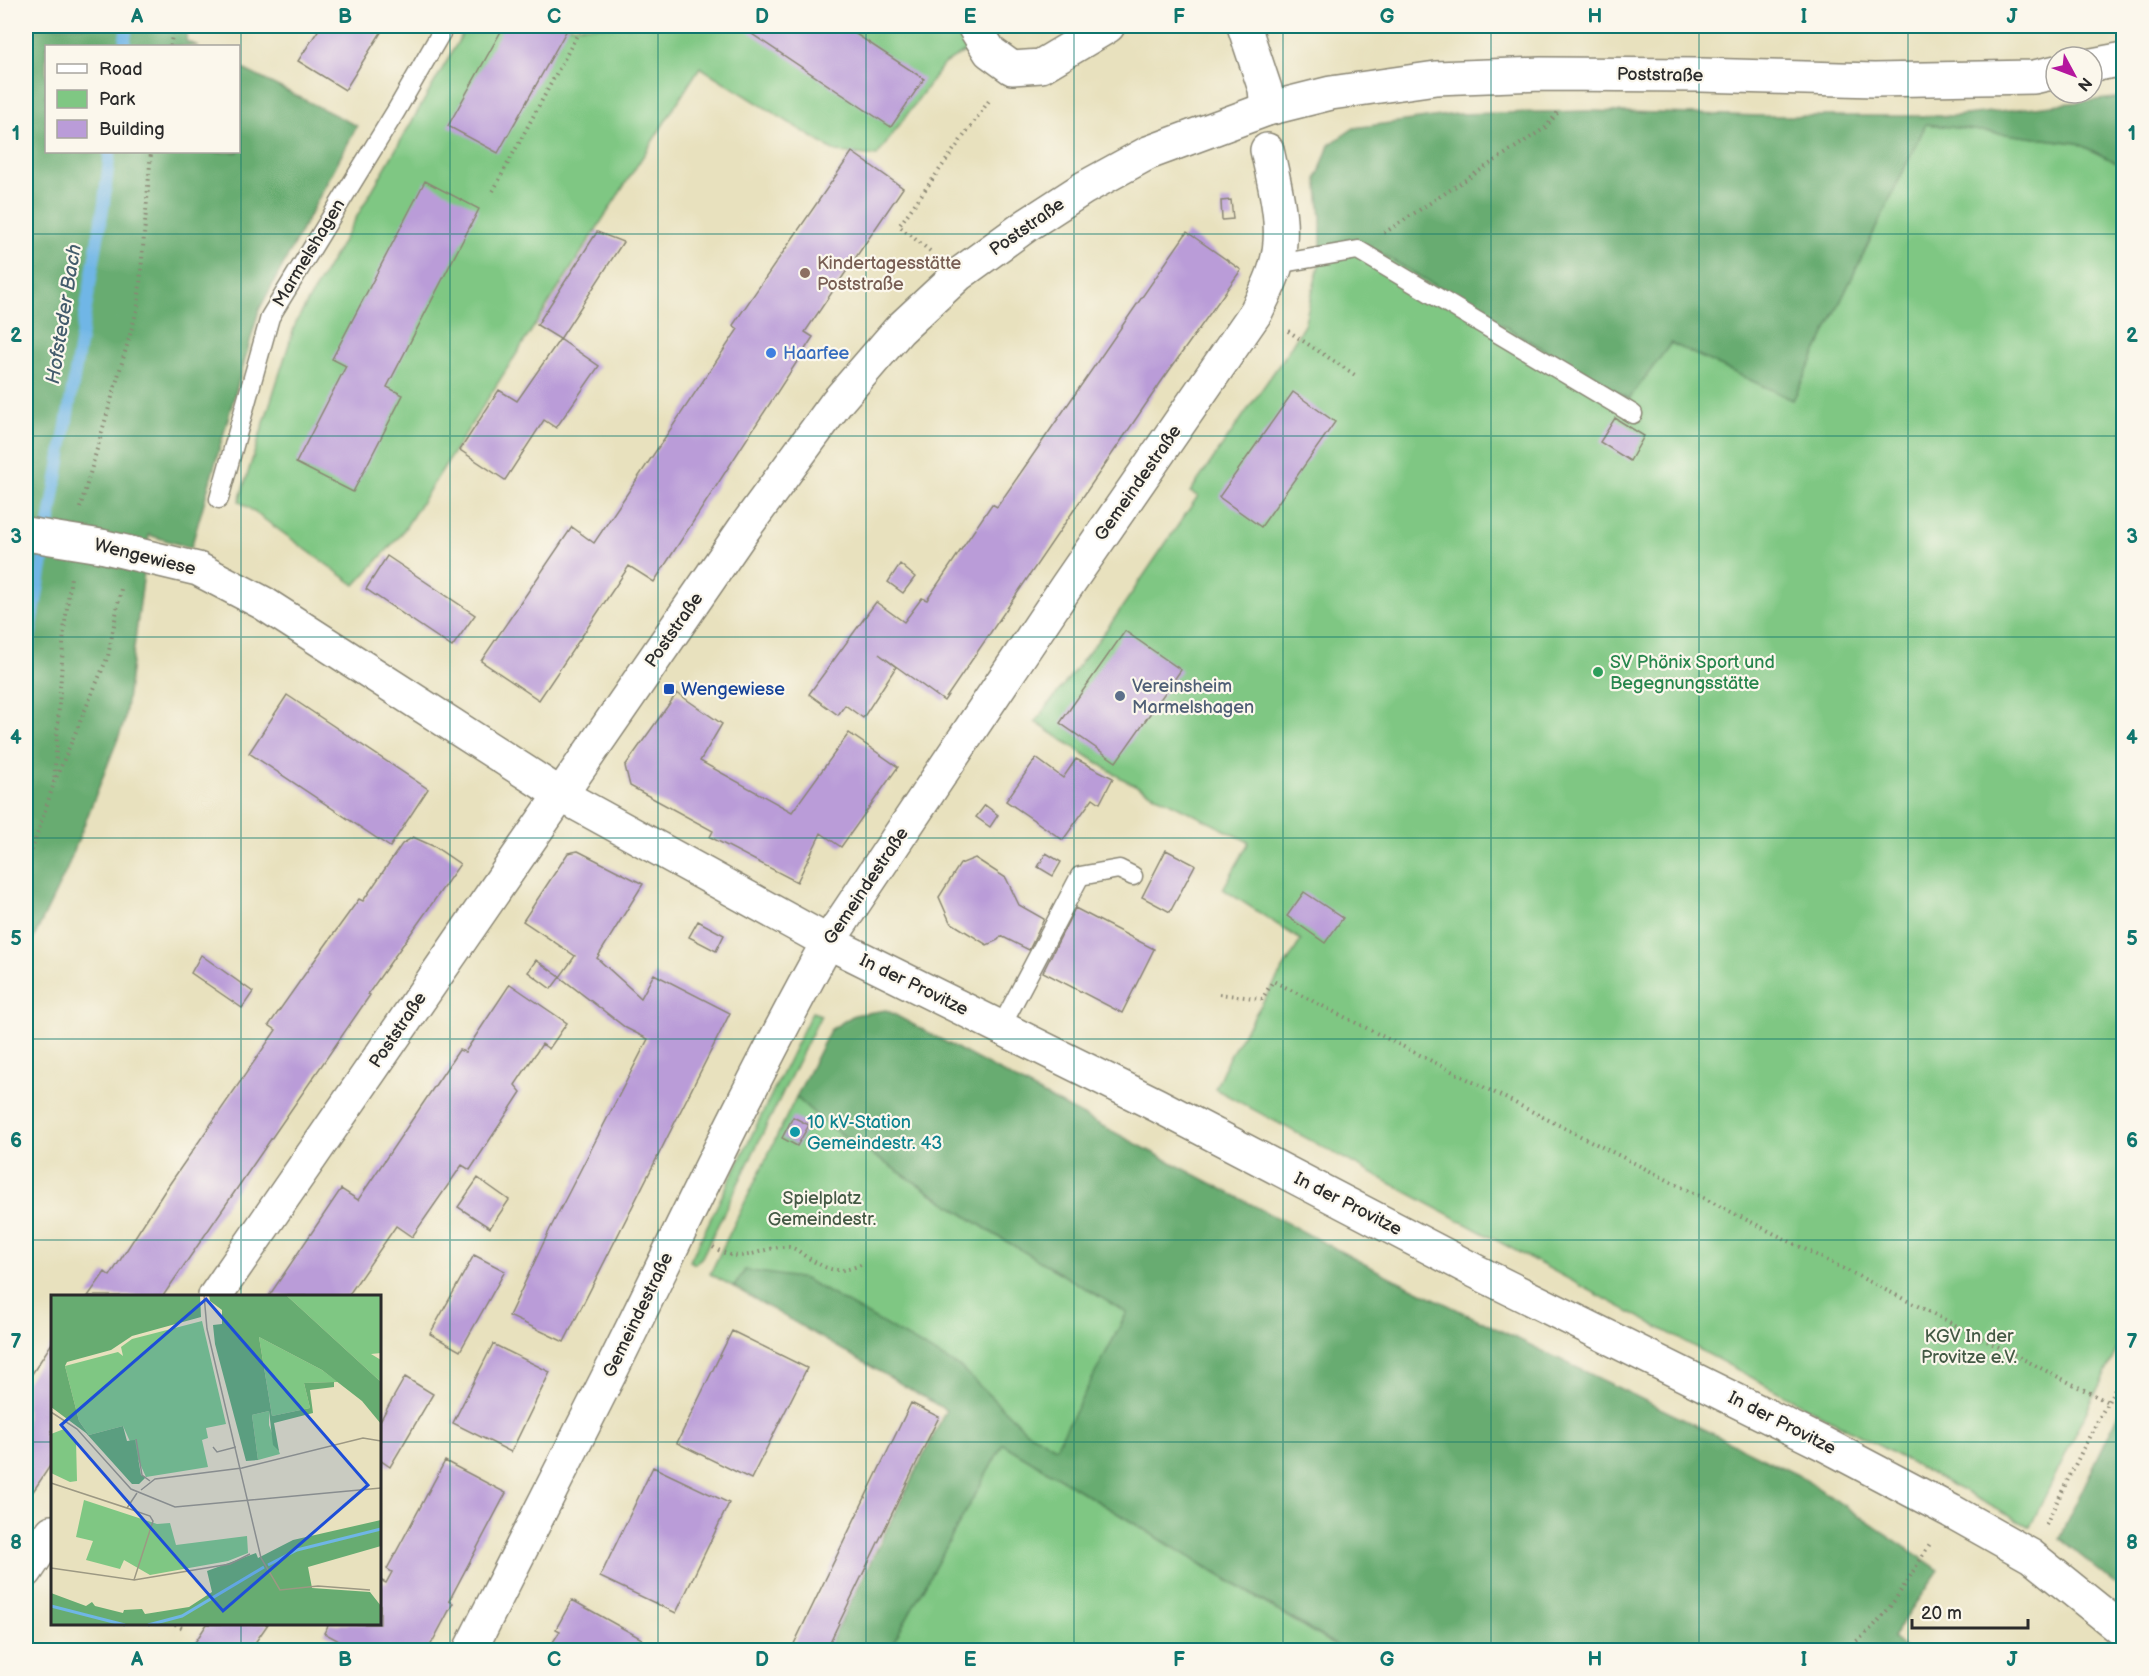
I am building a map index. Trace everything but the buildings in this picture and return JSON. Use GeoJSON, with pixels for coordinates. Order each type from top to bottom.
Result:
{"type":"FeatureCollection","features":[{"type":"Feature","properties":{"kind":"street"},"geometry":{"type":"LineString","coordinates":[[974,26],[990,52],[1012,68],[1041,66],[1108,26]]}},
{"type":"Feature","properties":{"kind":"street"},"geometry":{"type":"LineString","coordinates":[[1244,26],[1265,89],[1267,109]]}},
{"type":"Feature","properties":{"kind":"street"},"geometry":{"type":"LineString","coordinates":[[2104,63],[2124,59]]}},
{"type":"Feature","properties":{"kind":"street","name":"Poststraße"},"geometry":{"type":"LineString","coordinates":[[215,1295],[746,526],[837,402],[899,330],[958,275],[1027,225],[1084,188],[1148,153],[1267,109],[1331,93],[1436,78],[1591,74],[1874,80],[2034,77],[2044,75]]}},
{"type":"Feature","properties":{"kind":"street","name":"Gemeindestraße"},"geometry":{"type":"LineString","coordinates":[[470,1650],[659,1270],[828,942],[1066,587],[1256,312],[1277,264],[1280,234],[1278,203],[1267,150]]}},
{"type":"Feature","properties":{"kind":"street","name":"Wengewiese"},"geometry":{"type":"LineString","coordinates":[[26,534],[115,548],[198,569],[263,603],[561,795]]}},
{"type":"Feature","properties":{"kind":"street","name":"In der Provitze"},"geometry":{"type":"LineString","coordinates":[[561,795],[828,942],[1001,1027],[1467,1266],[1824,1444],[1951,1511],[2031,1556],[2124,1631]]}},
{"type":"Feature","properties":{"kind":"street"},"geometry":{"type":"LineString","coordinates":[[26,1571],[51,1534]]}},
{"type":"Feature","properties":{"kind":"lane","name":"Marmelshagen"},"geometry":{"type":"LineString","coordinates":[[219,500],[270,317],[396,111],[445,26]]}},
{"type":"Feature","properties":{"kind":"lane"},"geometry":{"type":"LineString","coordinates":[[1277,264],[1358,250],[1633,414]]}},
{"type":"Feature","properties":{"kind":"lane"},"geometry":{"type":"LineString","coordinates":[[1001,1027],[1080,876],[1119,869],[1133,876]]}},
{"type":"Feature","properties":{"kind":"path"},"geometry":{"type":"LineString","coordinates":[[170,45],[174,26]]}},
{"type":"Feature","properties":{"kind":"path"},"geometry":{"type":"LineString","coordinates":[[493,191],[582,26]]}},
{"type":"Feature","properties":{"kind":"path"},"geometry":{"type":"LineString","coordinates":[[958,275],[899,226],[1012,68]]}},
{"type":"Feature","properties":{"kind":"path"},"geometry":{"type":"LineString","coordinates":[[1358,250],[1545,128],[1591,74]]}},
{"type":"Feature","properties":{"kind":"path"},"geometry":{"type":"LineString","coordinates":[[80,513],[81,501],[138,308],[151,153]]}},
{"type":"Feature","properties":{"kind":"path"},"geometry":{"type":"LineString","coordinates":[[1256,312],[1355,375]]}},
{"type":"Feature","properties":{"kind":"path"},"geometry":{"type":"LineString","coordinates":[[26,868],[54,783],[108,656],[115,548]]}},
{"type":"Feature","properties":{"kind":"path"},"geometry":{"type":"LineString","coordinates":[[54,783],[64,630],[72,572]]}},
{"type":"Feature","properties":{"kind":"path"},"geometry":{"type":"LineString","coordinates":[[1219,994],[1262,999],[1273,981],[2108,1402]]}},
{"type":"Feature","properties":{"kind":"path"},"geometry":{"type":"LineString","coordinates":[[713,1247],[720,1252],[747,1257],[774,1247],[793,1247],[827,1270],[849,1271],[866,1263]]}},
{"type":"Feature","properties":{"kind":"path"},"geometry":{"type":"LineString","coordinates":[[2031,1556],[2124,1372]]}},
{"type":"Feature","properties":{"kind":"path"},"geometry":{"type":"LineString","coordinates":[[1841,1650],[1850,1646],[1882,1618],[1951,1511]]}},
{"type":"Feature","properties":{"kind":"path"},"geometry":{"type":"LineString","coordinates":[[178,1625],[183,1628]]}},
{"type":"Feature","properties":{"kind":"green space"},"geometry":{"type":"Polygon","coordinates":[[[26,26],[187,26],[186,41],[196,45],[45,45],[45,153],[240,153],[240,68],[357,126],[259,310],[191,548],[149,535],[124,723],[66,871],[26,954],[26,26]]]}},
{"type":"Feature","properties":{"kind":"green space"},"geometry":{"type":"Polygon","coordinates":[[[467,26],[1006,26],[943,65],[877,156],[836,152],[700,67],[400,536],[355,585],[239,501],[296,322],[467,26]]]}},
{"type":"Feature","properties":{"kind":"green space"},"geometry":{"type":"Polygon","coordinates":[[[2123,97],[2123,166],[2077,143],[1926,124],[1793,400],[1671,343],[1629,399],[1360,241],[1321,257],[1321,218],[1317,178],[1329,145],[1354,128],[1455,114],[1590,111],[1762,116],[1956,116],[2053,105],[2104,105],[2104,99],[2123,97]]]}},
{"type":"Feature","properties":{"kind":"green space","name":"SV Phönix Sport und Begegnungsstätte"},"geometry":{"type":"Polygon","coordinates":[[[1926,124],[2077,143],[2123,166],[2123,1337],[2030,1527],[1215,1089],[1229,1057],[1301,940],[1223,889],[1249,842],[1121,778],[1035,722],[1112,622],[1198,496],[1190,492],[1283,359],[1304,325],[1321,257],[1360,241],[1628,399],[1671,343],[1793,400],[1926,124]]]}},
{"type":"Feature","properties":{"kind":"green space"},"geometry":{"type":"Polygon","coordinates":[[[886,1010],[1378,1271],[1800,1476],[1939,1570],[1892,1637],[1907,1650],[1344,1650],[1003,1444],[889,1650],[827,1650],[946,1410],[734,1287],[745,1270],[805,1279],[961,1368],[1026,1431],[1056,1447],[1127,1313],[994,1234],[827,1125],[796,1097],[830,1030],[854,1015],[886,1010]]]}},
{"type":"Feature","properties":{"kind":"green space"},"geometry":{"type":"Polygon","coordinates":[[[812,1012],[821,1015],[702,1257],[695,1264],[690,1261],[812,1012]]]}},
{"type":"Feature","properties":{"kind":"green space","name":"Spielplatz Gemeindestr."},"geometry":{"type":"Polygon","coordinates":[[[796,1097],[827,1125],[994,1234],[1127,1312],[1057,1448],[1026,1431],[961,1368],[745,1270],[734,1287],[710,1274],[796,1097]]]}},
{"type":"Feature","properties":{"kind":"green space"},"geometry":{"type":"Polygon","coordinates":[[[2123,1405],[2123,1590],[2059,1538],[2123,1405]]]}},
{"type":"Feature","properties":{"kind":"green space"},"geometry":{"type":"Polygon","coordinates":[[[1003,1444],[1342,1650],[889,1650],[1003,1444]]]}},
{"type":"Feature","properties":{"kind":"waterway","name":"Hofsteder Bach"},"geometry":{"type":"LineString","coordinates":[[124,45],[127,26]]}},
{"type":"Feature","properties":{"kind":"waterway","name":"Hofsteder Bach"},"geometry":{"type":"LineString","coordinates":[[26,660],[104,203],[110,153]]}},
{"type":"Feature","properties":{"kind":"place","name":"Kindertagesstätte Poststraße"},"geometry":{"type":"Point","coordinates":[805,273]}},
{"type":"Feature","properties":{"kind":"place","name":"Haarfee"},"geometry":{"type":"Point","coordinates":[771,353]}},
{"type":"Feature","properties":{"kind":"place","name":"SV Phönix Sport und Begegnungsstätte"},"geometry":{"type":"Point","coordinates":[1598,672]}},
{"type":"Feature","properties":{"kind":"place","name":"Wengewiese"},"geometry":{"type":"Point","coordinates":[669,689]}},
{"type":"Feature","properties":{"kind":"place","name":"Vereinsheim Marmelshagen"},"geometry":{"type":"Point","coordinates":[1120,696]}},
{"type":"Feature","properties":{"kind":"place","name":"10 kV-Station Gemeindestr. 43"},"geometry":{"type":"Point","coordinates":[795,1132]}},
{"type":"Feature","properties":{"kind":"park label","name":"KGV In der Provitze e.V."},"geometry":{"type":"Point","coordinates":[1969,1346]}}]}
